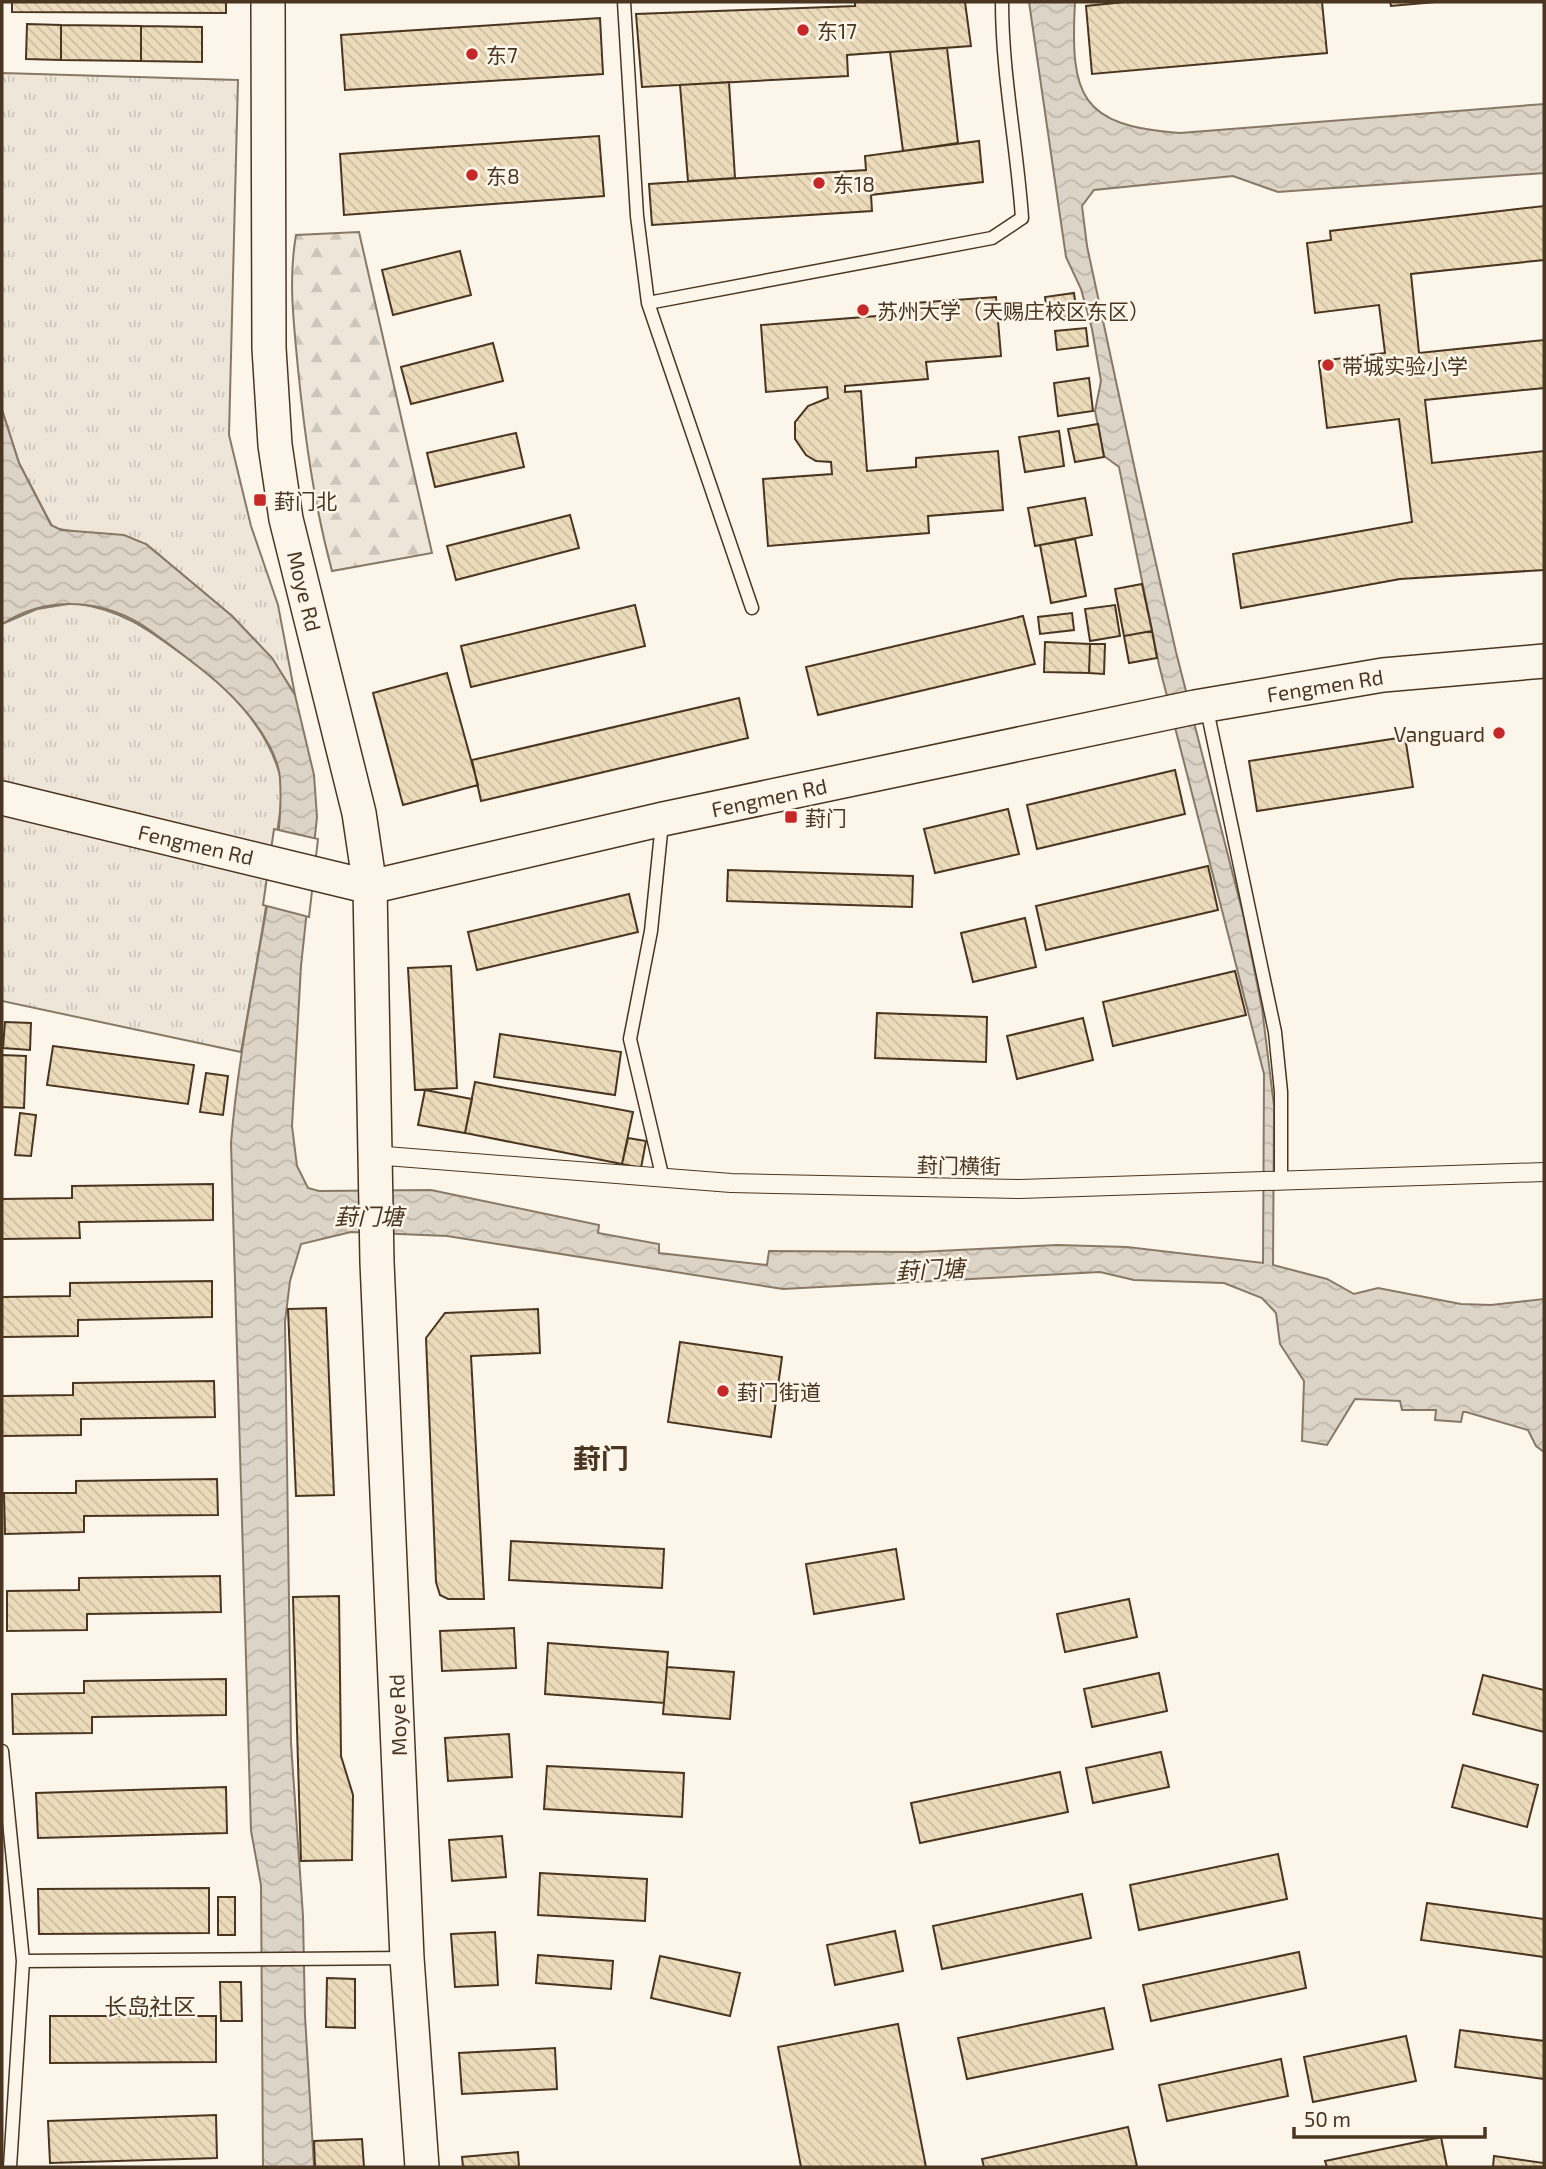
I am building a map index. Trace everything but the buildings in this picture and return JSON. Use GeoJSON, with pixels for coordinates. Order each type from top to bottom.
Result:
{"type":"FeatureCollection","features":[{"type":"Feature","properties":{"kind":"main road","name":"Moye Rd"},"geometry":{"type":"LineString","coordinates":[[268,2],[269,348],[275,445],[286,519],[359,813],[370,887],[377,1262],[407,1958],[422,2167]]}},
{"type":"Feature","properties":{"kind":"main road","name":"Fengmen Rd"},"geometry":{"type":"LineString","coordinates":[[2,798],[370,887],[663,819],[1200,706],[1383,675],[1544,661]]}},
{"type":"Feature","properties":{"kind":"street","name":"葑门横街"},"geometry":{"type":"LineString","coordinates":[[374,1166],[731,1183],[1020,1189],[1544,1172]]}},
{"type":"Feature","properties":{"kind":"lane"},"geometry":{"type":"LineString","coordinates":[[624,2],[637,216],[648,303],[752,608]]}},
{"type":"Feature","properties":{"kind":"lane"},"geometry":{"type":"LineString","coordinates":[[648,303],[992,238],[1022,218],[1018,165],[1002,57],[1002,2]]}},
{"type":"Feature","properties":{"kind":"lane"},"geometry":{"type":"LineString","coordinates":[[1200,706],[1275,1032],[1281,1092],[1272,1180]]}},
{"type":"Feature","properties":{"kind":"lane"},"geometry":{"type":"LineString","coordinates":[[663,819],[651,930],[631,1039],[663,1179]]}},
{"type":"Feature","properties":{"kind":"lane"},"geometry":{"type":"LineString","coordinates":[[2,1751],[23,1961],[10,2167]]}},
{"type":"Feature","properties":{"kind":"lane"},"geometry":{"type":"LineString","coordinates":[[23,1961],[407,1958]]}},
{"type":"Feature","properties":{"kind":"green space"},"geometry":{"type":"Polygon","coordinates":[[[2,73],[238,80],[229,435],[251,526],[278,605],[295,695],[272,658],[232,616],[146,544],[53,528],[19,463],[2,410],[2,73]]]}},
{"type":"Feature","properties":{"kind":"green space"},"geometry":{"type":"Polygon","coordinates":[[[359,232],[432,553],[332,571],[315,496],[304,420],[292,302],[292,269],[296,235],[359,232]]]}},
{"type":"Feature","properties":{"kind":"green space"},"geometry":{"type":"Polygon","coordinates":[[[74,603],[107,610],[134,622],[202,669],[242,708],[273,755],[281,781],[280,809],[241,1052],[2,1001],[2,624],[37,609],[74,603]]]}},
{"type":"Feature","properties":{"kind":"water","name":"葑门塘"},"geometry":{"type":"Polygon","coordinates":[[[1029,2],[1075,2],[1075,61],[1080,83],[1088,100],[1102,113],[1121,123],[1147,129],[1180,133],[1544,104],[1544,173],[1278,192],[1233,176],[1094,190],[1082,206],[1087,246],[1138,484],[1176,652],[1243,914],[1262,1008],[1274,1106],[1273,1265],[1327,1279],[1354,1294],[1378,1288],[1461,1304],[1491,1305],[1544,1299],[1544,1452],[1536,1446],[1528,1430],[1466,1412],[1463,1412],[1461,1422],[1435,1420],[1436,1410],[1402,1410],[1400,1401],[1355,1399],[1327,1445],[1302,1441],[1304,1381],[1280,1344],[1276,1313],[1262,1298],[1224,1283],[1134,1280],[1100,1272],[783,1289],[447,1236],[351,1232],[301,1244],[290,1281],[285,1322],[291,1743],[303,1916],[305,2016],[314,2167],[263,2167],[261,1885],[251,1831],[231,1143],[241,1058],[277,849],[280,776],[269,745],[246,711],[232,696],[184,655],[134,620],[116,612],[78,604],[39,608],[2,624],[2,410],[19,463],[51,525],[61,530],[124,535],[146,544],[232,616],[272,658],[295,695],[314,775],[317,817],[301,966],[292,1126],[297,1166],[308,1188],[319,1191],[431,1190],[599,1225],[598,1233],[659,1244],[659,1253],[767,1265],[769,1251],[918,1252],[1057,1245],[1127,1247],[1263,1263],[1264,1074],[1159,665],[1119,467],[1104,456],[1095,411],[1101,381],[1092,329],[1081,289],[1066,257],[1029,2]]]}},
{"type":"Feature","properties":{"kind":"pier"},"geometry":{"type":"Polygon","coordinates":[[[274,829],[318,839],[309,917],[263,905],[274,829]]]}},
{"type":"Feature","properties":{"kind":"place","name":"东17"},"geometry":{"type":"Point","coordinates":[803,30]}},
{"type":"Feature","properties":{"kind":"place","name":"东7"},"geometry":{"type":"Point","coordinates":[472,54]}},
{"type":"Feature","properties":{"kind":"place","name":"东8"},"geometry":{"type":"Point","coordinates":[472,175]}},
{"type":"Feature","properties":{"kind":"place","name":"东18"},"geometry":{"type":"Point","coordinates":[819,183]}},
{"type":"Feature","properties":{"kind":"place","name":"苏州大学（天赐庄校区东区）"},"geometry":{"type":"Point","coordinates":[863,310]}},
{"type":"Feature","properties":{"kind":"place","name":"带城实验小学"},"geometry":{"type":"Point","coordinates":[1328,365]}},
{"type":"Feature","properties":{"kind":"place","name":"葑门北"},"geometry":{"type":"Point","coordinates":[260,500]}},
{"type":"Feature","properties":{"kind":"place","name":"Vanguard"},"geometry":{"type":"Point","coordinates":[1499,733]}},
{"type":"Feature","properties":{"kind":"place","name":"葑门"},"geometry":{"type":"Point","coordinates":[791,817]}},
{"type":"Feature","properties":{"kind":"place","name":"葑门街道"},"geometry":{"type":"Point","coordinates":[723,1391]}},
{"type":"Feature","properties":{"kind":"district","name":"葑门"},"geometry":{"type":"Point","coordinates":[601,1458]}},
{"type":"Feature","properties":{"kind":"district","name":"长岛社区"},"geometry":{"type":"Point","coordinates":[150,2006]}}]}
